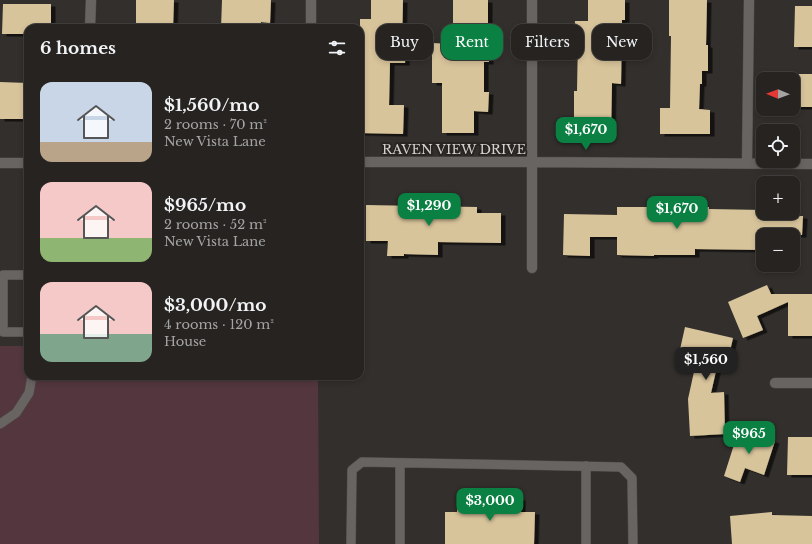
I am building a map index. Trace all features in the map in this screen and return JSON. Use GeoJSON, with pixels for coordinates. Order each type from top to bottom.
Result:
{"type":"FeatureCollection","features":[{"type":"Feature","properties":{"kind":"street"},"geometry":{"type":"LineString","coordinates":[[90,24],[91,0]]}},
{"type":"Feature","properties":{"kind":"street"},"geometry":{"type":"LineString","coordinates":[[311,0],[311,24]]}},
{"type":"Feature","properties":{"kind":"street"},"geometry":{"type":"LineString","coordinates":[[532,0],[532,268]]}},
{"type":"Feature","properties":{"kind":"street"},"geometry":{"type":"LineString","coordinates":[[747,163],[749,0]]}},
{"type":"Feature","properties":{"kind":"street"},"geometry":{"type":"LineString","coordinates":[[0,162],[24,163]]}},
{"type":"Feature","properties":{"kind":"street","name":"RAVEN VIEW DRIVE"},"geometry":{"type":"LineString","coordinates":[[364,162],[812,164]]}},
{"type":"Feature","properties":{"kind":"street"},"geometry":{"type":"LineString","coordinates":[[775,383],[812,383]]}},
{"type":"Feature","properties":{"kind":"lane"},"geometry":{"type":"LineString","coordinates":[[24,275],[4,275],[3,325],[3,332],[24,332]]}},
{"type":"Feature","properties":{"kind":"lane"},"geometry":{"type":"LineString","coordinates":[[0,424],[16,413],[29,393],[31,380]]}},
{"type":"Feature","properties":{"kind":"lane"},"geometry":{"type":"LineString","coordinates":[[351,544],[352,470],[362,462],[621,467],[632,478],[633,544]]}},
{"type":"Feature","properties":{"kind":"lane"},"geometry":{"type":"LineString","coordinates":[[400,463],[400,544]]}},
{"type":"Feature","properties":{"kind":"lane"},"geometry":{"type":"LineString","coordinates":[[586,466],[586,544]]}},
{"type":"Feature","properties":{"kind":"shaded area"},"geometry":{"type":"Polygon","coordinates":[[[0,346],[24,346],[24,380],[318,380],[319,544],[0,544],[0,346]]]}},
{"type":"Feature","properties":{"kind":"building"},"geometry":{"type":"Polygon","coordinates":[[[136,0],[174,0],[173,24],[136,24],[136,0]]]}},
{"type":"Feature","properties":{"kind":"building"},"geometry":{"type":"Polygon","coordinates":[[[222,0],[271,0],[270,23],[221,24],[222,0]]]}},
{"type":"Feature","properties":{"kind":"building"},"geometry":{"type":"Polygon","coordinates":[[[371,0],[403,0],[402,24],[376,24],[376,60],[405,60],[405,63],[390,63],[389,105],[404,105],[403,134],[364,133],[364,24],[360,24],[360,19],[371,19],[371,0]]]}},
{"type":"Feature","properties":{"kind":"building"},"geometry":{"type":"Polygon","coordinates":[[[453,0],[488,0],[488,24],[453,24],[453,0]]]}},
{"type":"Feature","properties":{"kind":"building"},"geometry":{"type":"Polygon","coordinates":[[[588,0],[625,0],[625,20],[622,20],[622,24],[592,24],[592,60],[621,60],[621,84],[612,83],[611,134],[574,133],[574,91],[577,91],[578,60],[584,60],[584,24],[575,24],[575,21],[588,21],[588,0]]]}},
{"type":"Feature","properties":{"kind":"building"},"geometry":{"type":"Polygon","coordinates":[[[669,0],[707,0],[706,45],[708,45],[708,71],[702,71],[699,109],[710,110],[710,134],[660,134],[660,108],[670,108],[671,36],[669,36],[669,0]]]}},
{"type":"Feature","properties":{"kind":"building"},"geometry":{"type":"Polygon","coordinates":[[[3,4],[51,4],[51,24],[24,24],[24,34],[2,34],[3,4]]]}},
{"type":"Feature","properties":{"kind":"building"},"geometry":{"type":"Polygon","coordinates":[[[795,6],[812,6],[812,47],[794,47],[795,6]]]}},
{"type":"Feature","properties":{"kind":"building"},"geometry":{"type":"Polygon","coordinates":[[[433,43],[441,43],[441,60],[489,60],[489,62],[484,62],[484,92],[489,92],[488,112],[474,111],[474,133],[442,133],[442,83],[432,83],[433,43]]]}},
{"type":"Feature","properties":{"kind":"building"},"geometry":{"type":"Polygon","coordinates":[[[800,74],[812,74],[812,107],[800,107],[800,74]]]}},
{"type":"Feature","properties":{"kind":"building"},"geometry":{"type":"Polygon","coordinates":[[[0,82],[24,83],[24,119],[0,119],[0,82]]]}},
{"type":"Feature","properties":{"kind":"building"},"geometry":{"type":"Polygon","coordinates":[[[366,205],[477,207],[477,213],[501,213],[501,243],[438,242],[438,255],[404,254],[404,256],[387,256],[388,241],[366,241],[366,205]]]}},
{"type":"Feature","properties":{"kind":"building"},"geometry":{"type":"Polygon","coordinates":[[[617,207],[709,207],[709,209],[756,210],[756,220],[800,220],[800,216],[803,216],[802,235],[800,235],[800,228],[756,228],[756,250],[695,249],[695,255],[654,256],[617,255],[617,237],[590,237],[590,256],[563,255],[564,214],[617,215],[617,207]]]}},
{"type":"Feature","properties":{"kind":"building"},"geometry":{"type":"Polygon","coordinates":[[[767,285],[771,294],[812,294],[812,336],[788,336],[788,302],[757,316],[763,330],[743,338],[728,302],[767,285]]]}},
{"type":"Feature","properties":{"kind":"building"},"geometry":{"type":"Polygon","coordinates":[[[685,327],[733,338],[728,360],[719,358],[711,393],[724,392],[725,434],[690,436],[688,399],[697,358],[679,354],[685,327]]]}},
{"type":"Feature","properties":{"kind":"building"},"geometry":{"type":"Polygon","coordinates":[[[739,429],[775,441],[764,475],[745,468],[740,482],[724,476],[739,429]]]}},
{"type":"Feature","properties":{"kind":"building"},"geometry":{"type":"Polygon","coordinates":[[[788,437],[812,437],[812,475],[787,475],[788,437]]]}},
{"type":"Feature","properties":{"kind":"building"},"geometry":{"type":"Polygon","coordinates":[[[483,491],[497,491],[497,498],[521,498],[521,512],[535,512],[534,544],[445,544],[445,512],[457,512],[457,498],[483,498],[483,491]]]}},
{"type":"Feature","properties":{"kind":"building"},"geometry":{"type":"Polygon","coordinates":[[[772,512],[772,515],[812,516],[812,544],[732,544],[730,516],[772,512]]]}}]}
